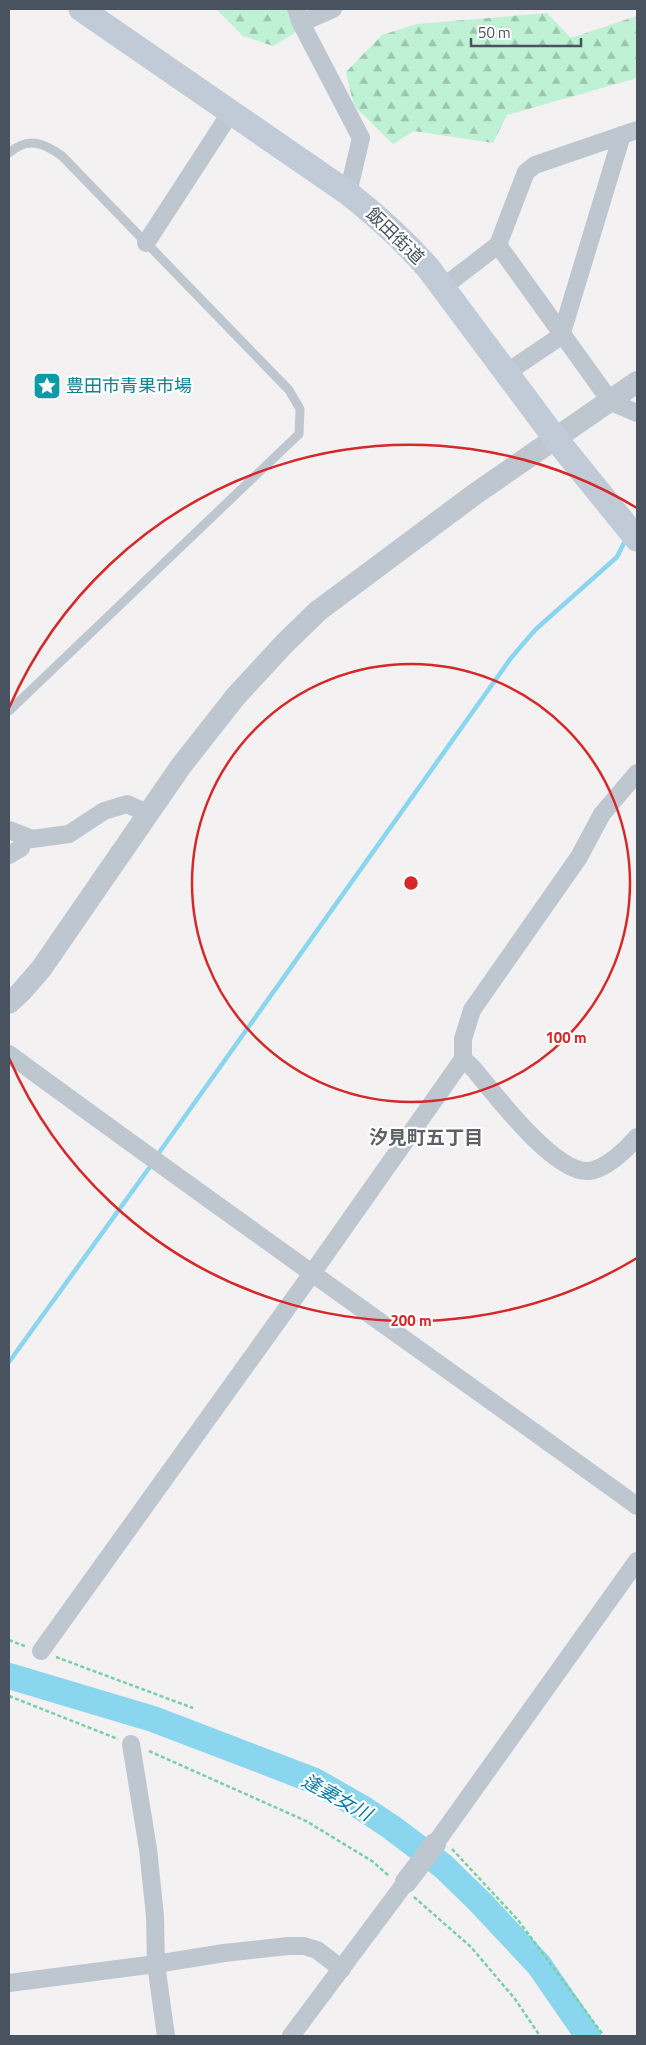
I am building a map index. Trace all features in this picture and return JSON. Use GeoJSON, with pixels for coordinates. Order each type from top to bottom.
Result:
{"type":"FeatureCollection","features":[{"type":"Feature","properties":{"kind":"main road","name":"飯田街道"},"geometry":{"type":"LineString","coordinates":[[81,9],[348,193],[381,219],[413,251],[555,438],[637,540]]}},
{"type":"Feature","properties":{"kind":"street"},"geometry":{"type":"LineString","coordinates":[[333,9],[299,16],[361,138],[348,193]]}},
{"type":"Feature","properties":{"kind":"street"},"geometry":{"type":"LineString","coordinates":[[146,243],[231,112]]}},
{"type":"Feature","properties":{"kind":"street"},"geometry":{"type":"LineString","coordinates":[[442,288],[498,245],[526,172],[535,165],[630,133]]}},
{"type":"Feature","properties":{"kind":"street"},"geometry":{"type":"LineString","coordinates":[[506,373],[561,336],[630,133]]}},
{"type":"Feature","properties":{"kind":"street"},"geometry":{"type":"LineString","coordinates":[[498,245],[561,336],[610,402],[637,413]]}},
{"type":"Feature","properties":{"kind":"street"},"geometry":{"type":"LineString","coordinates":[[9,1003],[41,969],[182,766],[236,696],[318,611],[555,438],[637,382]]}},
{"type":"Feature","properties":{"kind":"street"},"geometry":{"type":"LineString","coordinates":[[41,1651],[463,1059],[463,1039],[472,1010],[578,857],[602,814],[637,773]]}},
{"type":"Feature","properties":{"kind":"street"},"geometry":{"type":"LineString","coordinates":[[16,833],[32,839],[69,834],[104,811],[127,804],[149,814]]}},
{"type":"Feature","properties":{"kind":"street"},"geometry":{"type":"LineString","coordinates":[[9,855],[21,848],[16,833]]}},
{"type":"Feature","properties":{"kind":"street"},"geometry":{"type":"LineString","coordinates":[[9,1054],[146,1155],[313,1272],[637,1506]]}},
{"type":"Feature","properties":{"kind":"street"},"geometry":{"type":"LineString","coordinates":[[463,1059],[532,1137],[554,1155],[578,1170],[589,1171],[601,1166],[620,1154],[637,1137]]}},
{"type":"Feature","properties":{"kind":"street"},"geometry":{"type":"LineString","coordinates":[[291,2036],[437,1841],[637,1561]]}},
{"type":"Feature","properties":{"kind":"street"},"geometry":{"type":"LineString","coordinates":[[131,1744],[148,1849],[156,1964],[166,2036]]}},
{"type":"Feature","properties":{"kind":"street"},"geometry":{"type":"LineString","coordinates":[[9,1983],[288,1946],[304,1946],[317,1950],[342,1969]]}},
{"type":"Feature","properties":{"kind":"lane"},"geometry":{"type":"LineString","coordinates":[[9,153],[15,147],[31,143],[45,144],[62,156],[289,390],[300,409],[299,434],[9,710]]}},
{"type":"Feature","properties":{"kind":"path"},"geometry":{"type":"LineString","coordinates":[[41,1651],[193,1708]]}},
{"type":"Feature","properties":{"kind":"path"},"geometry":{"type":"LineString","coordinates":[[9,1696],[170,1760],[306,1821],[372,1861],[404,1885],[471,1946],[515,1999],[540,2036]]}},
{"type":"Feature","properties":{"kind":"path"},"geometry":{"type":"LineString","coordinates":[[437,1841],[518,1920],[604,2036]]}},
{"type":"Feature","properties":{"kind":"green space"},"geometry":{"type":"Polygon","coordinates":[[[216,9],[286,9],[296,32],[273,46],[243,36],[216,9]]]}},
{"type":"Feature","properties":{"kind":"green space"},"geometry":{"type":"Polygon","coordinates":[[[547,13],[571,38],[637,16],[637,78],[507,115],[493,143],[414,131],[393,144],[354,106],[346,72],[382,35],[417,24],[547,13]]]}},
{"type":"Feature","properties":{"kind":"waterway"},"geometry":{"type":"LineString","coordinates":[[156,1157],[511,658],[535,630],[617,557],[626,539]]}},
{"type":"Feature","properties":{"kind":"waterway"},"geometry":{"type":"LineString","coordinates":[[9,1362],[152,1164]]}},
{"type":"Feature","properties":{"kind":"waterway","name":"逢妻女川"},"geometry":{"type":"LineString","coordinates":[[9,1676],[153,1719],[315,1781],[364,1809],[443,1866],[480,1902],[539,1965],[588,2036]]}},
{"type":"Feature","properties":{"kind":"place","name":"豊田市青果市場"},"geometry":{"type":"Point","coordinates":[47,386]}},
{"type":"Feature","properties":{"kind":"district","name":"汐見町五丁目"},"geometry":{"type":"Point","coordinates":[426,1137]}}]}
